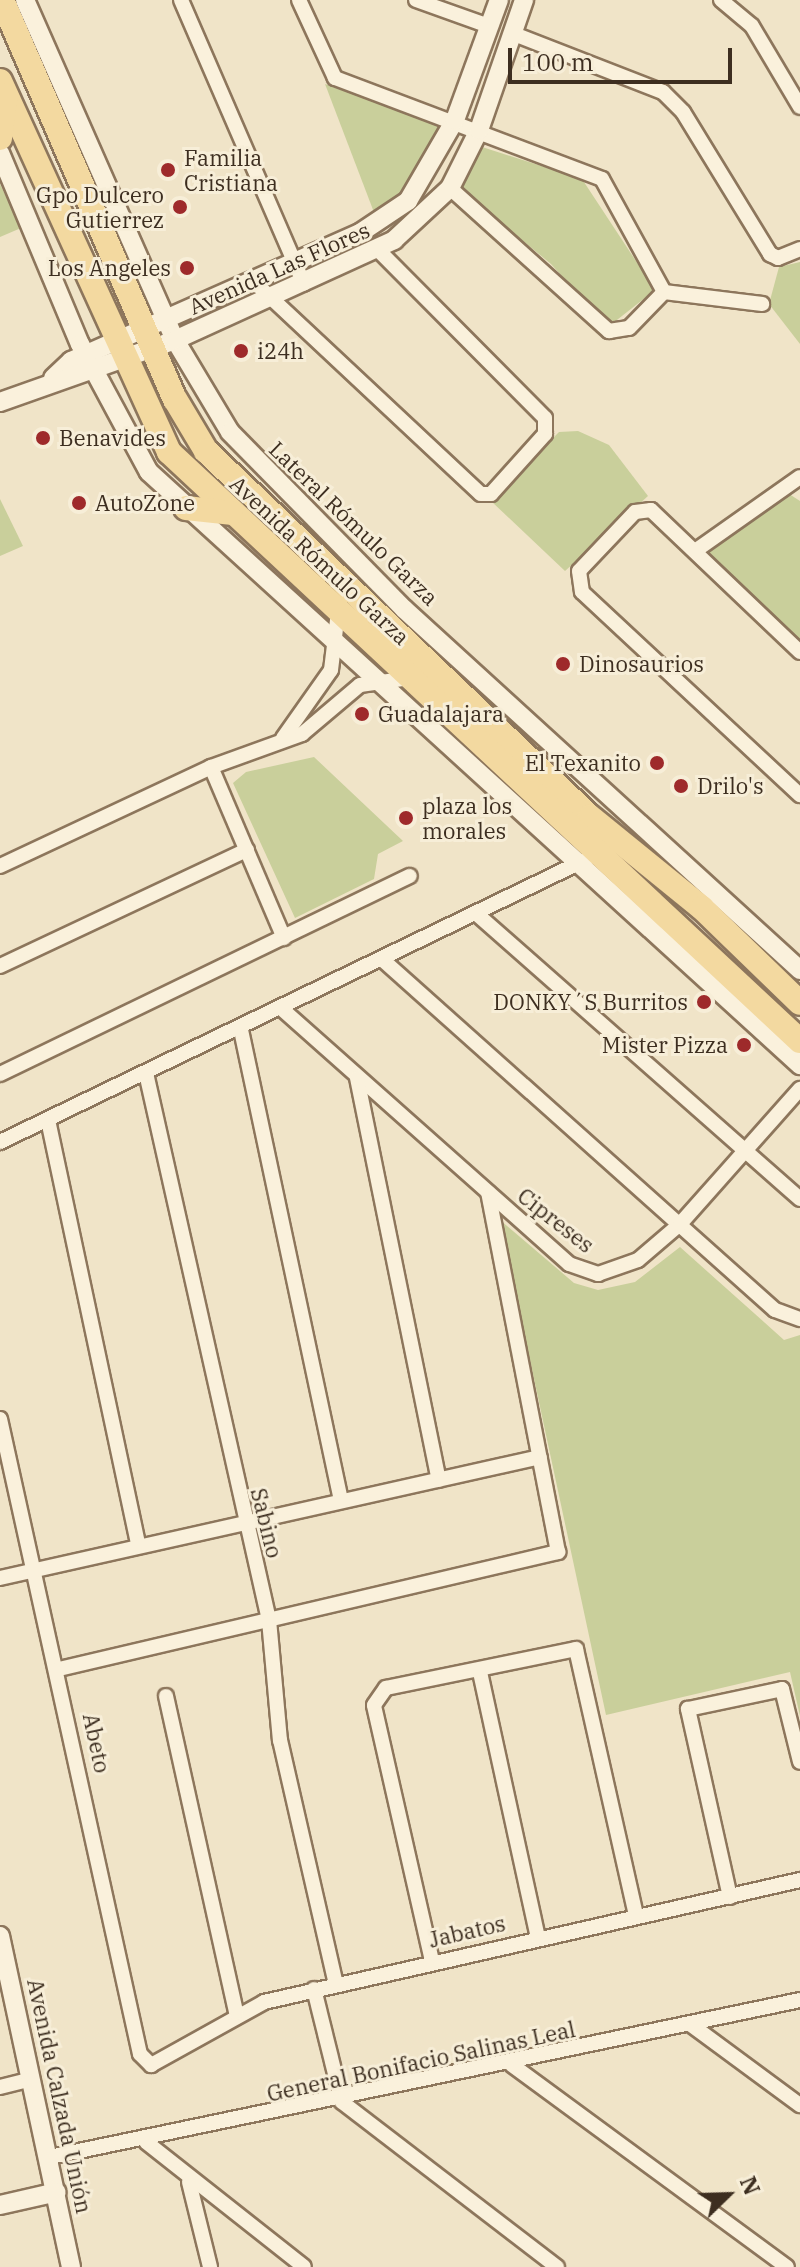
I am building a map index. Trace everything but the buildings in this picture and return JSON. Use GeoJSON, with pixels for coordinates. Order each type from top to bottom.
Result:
{"type":"FeatureCollection","features":[{"type":"Feature","properties":{"kind":"main road","name":"Avenida Rómulo Garza"},"geometry":{"type":"LineString","coordinates":[[10,1],[144,341],[169,452],[410,678],[585,860],[765,1022],[800,1041]]}},
{"type":"Feature","properties":{"kind":"main road","name":"Avenida Rómulo Garza"},"geometry":{"type":"LineString","coordinates":[[3,88],[206,451],[405,640],[797,985]]}},
{"type":"Feature","properties":{"kind":"main road"},"geometry":{"type":"LineString","coordinates":[[0,138],[3,88]]}},
{"type":"Feature","properties":{"kind":"main road"},"geometry":{"type":"LineString","coordinates":[[186,508],[231,513]]}},
{"type":"Feature","properties":{"kind":"main road"},"geometry":{"type":"LineString","coordinates":[[353,589],[385,592]]}},
{"type":"Feature","properties":{"kind":"main road"},"geometry":{"type":"LineString","coordinates":[[404,609],[405,640]]}},
{"type":"Feature","properties":{"kind":"street"},"geometry":{"type":"LineString","coordinates":[[181,0],[297,261],[304,284]]}},
{"type":"Feature","properties":{"kind":"street"},"geometry":{"type":"LineString","coordinates":[[299,0],[326,70],[602,179],[664,292]]}},
{"type":"Feature","properties":{"kind":"street"},"geometry":{"type":"LineString","coordinates":[[416,0],[489,26]]}},
{"type":"Feature","properties":{"kind":"street","name":"Avenida Las Flores"},"geometry":{"type":"LineString","coordinates":[[144,341],[252,280],[297,261],[408,201],[455,120],[499,0]]}},
{"type":"Feature","properties":{"kind":"street","name":"Avenida Las Flores"},"geometry":{"type":"LineString","coordinates":[[0,402],[88,362],[271,297],[379,251],[450,188],[479,130],[524,0]]}},
{"type":"Feature","properties":{"kind":"street"},"geometry":{"type":"LineString","coordinates":[[721,0],[752,26],[800,107]]}},
{"type":"Feature","properties":{"kind":"street"},"geometry":{"type":"LineString","coordinates":[[514,34],[663,92],[778,258],[800,249]]}},
{"type":"Feature","properties":{"kind":"street"},"geometry":{"type":"LineString","coordinates":[[0,153],[88,362],[149,472],[373,681],[585,860],[479,916],[0,1142]]}},
{"type":"Feature","properties":{"kind":"street"},"geometry":{"type":"LineString","coordinates":[[450,188],[609,331],[629,328],[664,292]]}},
{"type":"Feature","properties":{"kind":"street"},"geometry":{"type":"LineString","coordinates":[[252,280],[486,496],[547,426],[379,251]]}},
{"type":"Feature","properties":{"kind":"street"},"geometry":{"type":"LineString","coordinates":[[664,292],[762,304]]}},
{"type":"Feature","properties":{"kind":"street","name":"Lateral Rómulo Garza"},"geometry":{"type":"LineString","coordinates":[[144,341],[385,592],[797,985]]}},
{"type":"Feature","properties":{"kind":"street"},"geometry":{"type":"LineString","coordinates":[[695,551],[798,476]]}},
{"type":"Feature","properties":{"kind":"street"},"geometry":{"type":"LineString","coordinates":[[800,652],[695,551],[643,508],[579,571],[582,592],[800,795]]}},
{"type":"Feature","properties":{"kind":"street"},"geometry":{"type":"LineString","coordinates":[[283,738],[326,682],[338,612]]}},
{"type":"Feature","properties":{"kind":"street"},"geometry":{"type":"LineString","coordinates":[[0,866],[211,767],[306,732],[373,681],[410,678]]}},
{"type":"Feature","properties":{"kind":"street"},"geometry":{"type":"LineString","coordinates":[[211,767],[284,938]]}},
{"type":"Feature","properties":{"kind":"street"},"geometry":{"type":"LineString","coordinates":[[0,966],[247,850]]}},
{"type":"Feature","properties":{"kind":"street"},"geometry":{"type":"LineString","coordinates":[[0,1074],[410,876]]}},
{"type":"Feature","properties":{"kind":"street"},"geometry":{"type":"LineString","coordinates":[[479,916],[743,1152],[800,1199]]}},
{"type":"Feature","properties":{"kind":"street"},"geometry":{"type":"LineString","coordinates":[[384,961],[775,1310],[800,1319]]}},
{"type":"Feature","properties":{"kind":"street"},"geometry":{"type":"LineString","coordinates":[[797,985],[765,1022],[800,1065]]}},
{"type":"Feature","properties":{"kind":"street","name":"Cipreses"},"geometry":{"type":"LineString","coordinates":[[282,1009],[569,1264],[598,1274],[638,1260],[680,1224],[800,1089]]}},
{"type":"Feature","properties":{"kind":"street"},"geometry":{"type":"LineString","coordinates":[[241,1030],[341,1499]]}},
{"type":"Feature","properties":{"kind":"street","name":"Sabino"},"geometry":{"type":"LineString","coordinates":[[146,1073],[244,1524],[269,1620],[282,1753],[336,1984]]}},
{"type":"Feature","properties":{"kind":"street"},"geometry":{"type":"LineString","coordinates":[[357,1077],[439,1480]]}},
{"type":"Feature","properties":{"kind":"street"},"geometry":{"type":"LineString","coordinates":[[48,1120],[138,1544]]}},
{"type":"Feature","properties":{"kind":"street"},"geometry":{"type":"LineString","coordinates":[[59,1669],[558,1552],[488,1193]]}},
{"type":"Feature","properties":{"kind":"street","name":"Abeto"},"geometry":{"type":"LineString","coordinates":[[0,1419],[33,1572],[59,1669],[140,2054],[159,2064]]}},
{"type":"Feature","properties":{"kind":"street"},"geometry":{"type":"LineString","coordinates":[[0,1578],[138,1544],[244,1524],[341,1499],[540,1457]]}},
{"type":"Feature","properties":{"kind":"street"},"geometry":{"type":"LineString","coordinates":[[432,1961],[374,1705],[386,1688],[480,1672],[576,1649],[636,1916]]}},
{"type":"Feature","properties":{"kind":"street"},"geometry":{"type":"LineString","coordinates":[[480,1672],[538,1938]]}},
{"type":"Feature","properties":{"kind":"street"},"geometry":{"type":"LineString","coordinates":[[730,1897],[688,1709],[767,1688],[786,1695],[800,1762]]}},
{"type":"Feature","properties":{"kind":"street"},"geometry":{"type":"LineString","coordinates":[[166,1696],[236,2013]]}},
{"type":"Feature","properties":{"kind":"street","name":"Jabatos"},"geometry":{"type":"LineString","coordinates":[[159,2064],[236,2013],[314,1989],[800,1880]]}},
{"type":"Feature","properties":{"kind":"street","name":"Avenida Calzada Unión"},"geometry":{"type":"LineString","coordinates":[[0,1936],[50,2157],[71,2267]]}},
{"type":"Feature","properties":{"kind":"street"},"geometry":{"type":"LineString","coordinates":[[314,1989],[342,2102],[557,2267]]}},
{"type":"Feature","properties":{"kind":"street","name":"General Bonifacio Salinas Leal"},"geometry":{"type":"LineString","coordinates":[[50,2157],[146,2142],[342,2102],[800,2000]]}},
{"type":"Feature","properties":{"kind":"street"},"geometry":{"type":"LineString","coordinates":[[690,2024],[800,2105]]}},
{"type":"Feature","properties":{"kind":"street"},"geometry":{"type":"LineString","coordinates":[[512,2065],[787,2267]]}},
{"type":"Feature","properties":{"kind":"street"},"geometry":{"type":"LineString","coordinates":[[0,2087],[32,2079]]}},
{"type":"Feature","properties":{"kind":"street"},"geometry":{"type":"LineString","coordinates":[[146,2142],[189,2182],[304,2267]]}},
{"type":"Feature","properties":{"kind":"street"},"geometry":{"type":"LineString","coordinates":[[189,2182],[210,2267]]}},
{"type":"Feature","properties":{"kind":"street"},"geometry":{"type":"LineString","coordinates":[[0,2205],[57,2192]]}},
{"type":"Feature","properties":{"kind":"green space"},"geometry":{"type":"Polygon","coordinates":[[[325,84],[441,126],[402,194],[375,215],[325,84]]]}},
{"type":"Feature","properties":{"kind":"green space"},"geometry":{"type":"Polygon","coordinates":[[[479,146],[582,179],[655,290],[608,327],[551,264],[460,189],[479,146]]]}},
{"type":"Feature","properties":{"kind":"green space"},"geometry":{"type":"Polygon","coordinates":[[[0,184],[21,228],[0,237],[0,184]]]}},
{"type":"Feature","properties":{"kind":"green space"},"geometry":{"type":"Polygon","coordinates":[[[800,262],[800,344],[769,304],[779,267],[800,262]]]}},
{"type":"Feature","properties":{"kind":"green space"},"geometry":{"type":"Polygon","coordinates":[[[578,431],[609,445],[648,496],[565,571],[491,501],[559,432],[578,431]]]}},
{"type":"Feature","properties":{"kind":"green space"},"geometry":{"type":"Polygon","coordinates":[[[786,492],[800,501],[800,646],[703,556],[786,492]]]}},
{"type":"Feature","properties":{"kind":"green space"},"geometry":{"type":"Polygon","coordinates":[[[0,499],[23,546],[0,556],[0,499]]]}},
{"type":"Feature","properties":{"kind":"green space"},"geometry":{"type":"Polygon","coordinates":[[[314,757],[403,841],[378,854],[374,879],[295,918],[233,783],[246,772],[314,757]]]}},
{"type":"Feature","properties":{"kind":"green space"},"geometry":{"type":"Polygon","coordinates":[[[500,1220],[574,1283],[598,1290],[635,1282],[680,1247],[784,1340],[800,1335],[800,1716],[790,1672],[606,1715],[500,1220]]]}},
{"type":"Feature","properties":{"kind":"place","name":"Familia Cristiana"},"geometry":{"type":"Point","coordinates":[168,170]}},
{"type":"Feature","properties":{"kind":"place","name":"Gpo Dulcero Gutierrez"},"geometry":{"type":"Point","coordinates":[180,207]}},
{"type":"Feature","properties":{"kind":"place","name":"Los Angeles"},"geometry":{"type":"Point","coordinates":[187,268]}},
{"type":"Feature","properties":{"kind":"place","name":"i24h"},"geometry":{"type":"Point","coordinates":[241,351]}},
{"type":"Feature","properties":{"kind":"place","name":"Benavides"},"geometry":{"type":"Point","coordinates":[43,438]}},
{"type":"Feature","properties":{"kind":"place","name":"AutoZone"},"geometry":{"type":"Point","coordinates":[79,503]}},
{"type":"Feature","properties":{"kind":"place","name":"Dinosaurios"},"geometry":{"type":"Point","coordinates":[563,664]}},
{"type":"Feature","properties":{"kind":"place","name":"Guadalajara"},"geometry":{"type":"Point","coordinates":[362,714]}},
{"type":"Feature","properties":{"kind":"place","name":"El Texanito"},"geometry":{"type":"Point","coordinates":[657,763]}},
{"type":"Feature","properties":{"kind":"place","name":"Drilo's"},"geometry":{"type":"Point","coordinates":[681,786]}},
{"type":"Feature","properties":{"kind":"place","name":"plaza los morales"},"geometry":{"type":"Point","coordinates":[406,818]}},
{"type":"Feature","properties":{"kind":"place","name":"DONKY´S Burritos"},"geometry":{"type":"Point","coordinates":[704,1002]}},
{"type":"Feature","properties":{"kind":"place","name":"Mister Pizza"},"geometry":{"type":"Point","coordinates":[744,1045]}}]}
